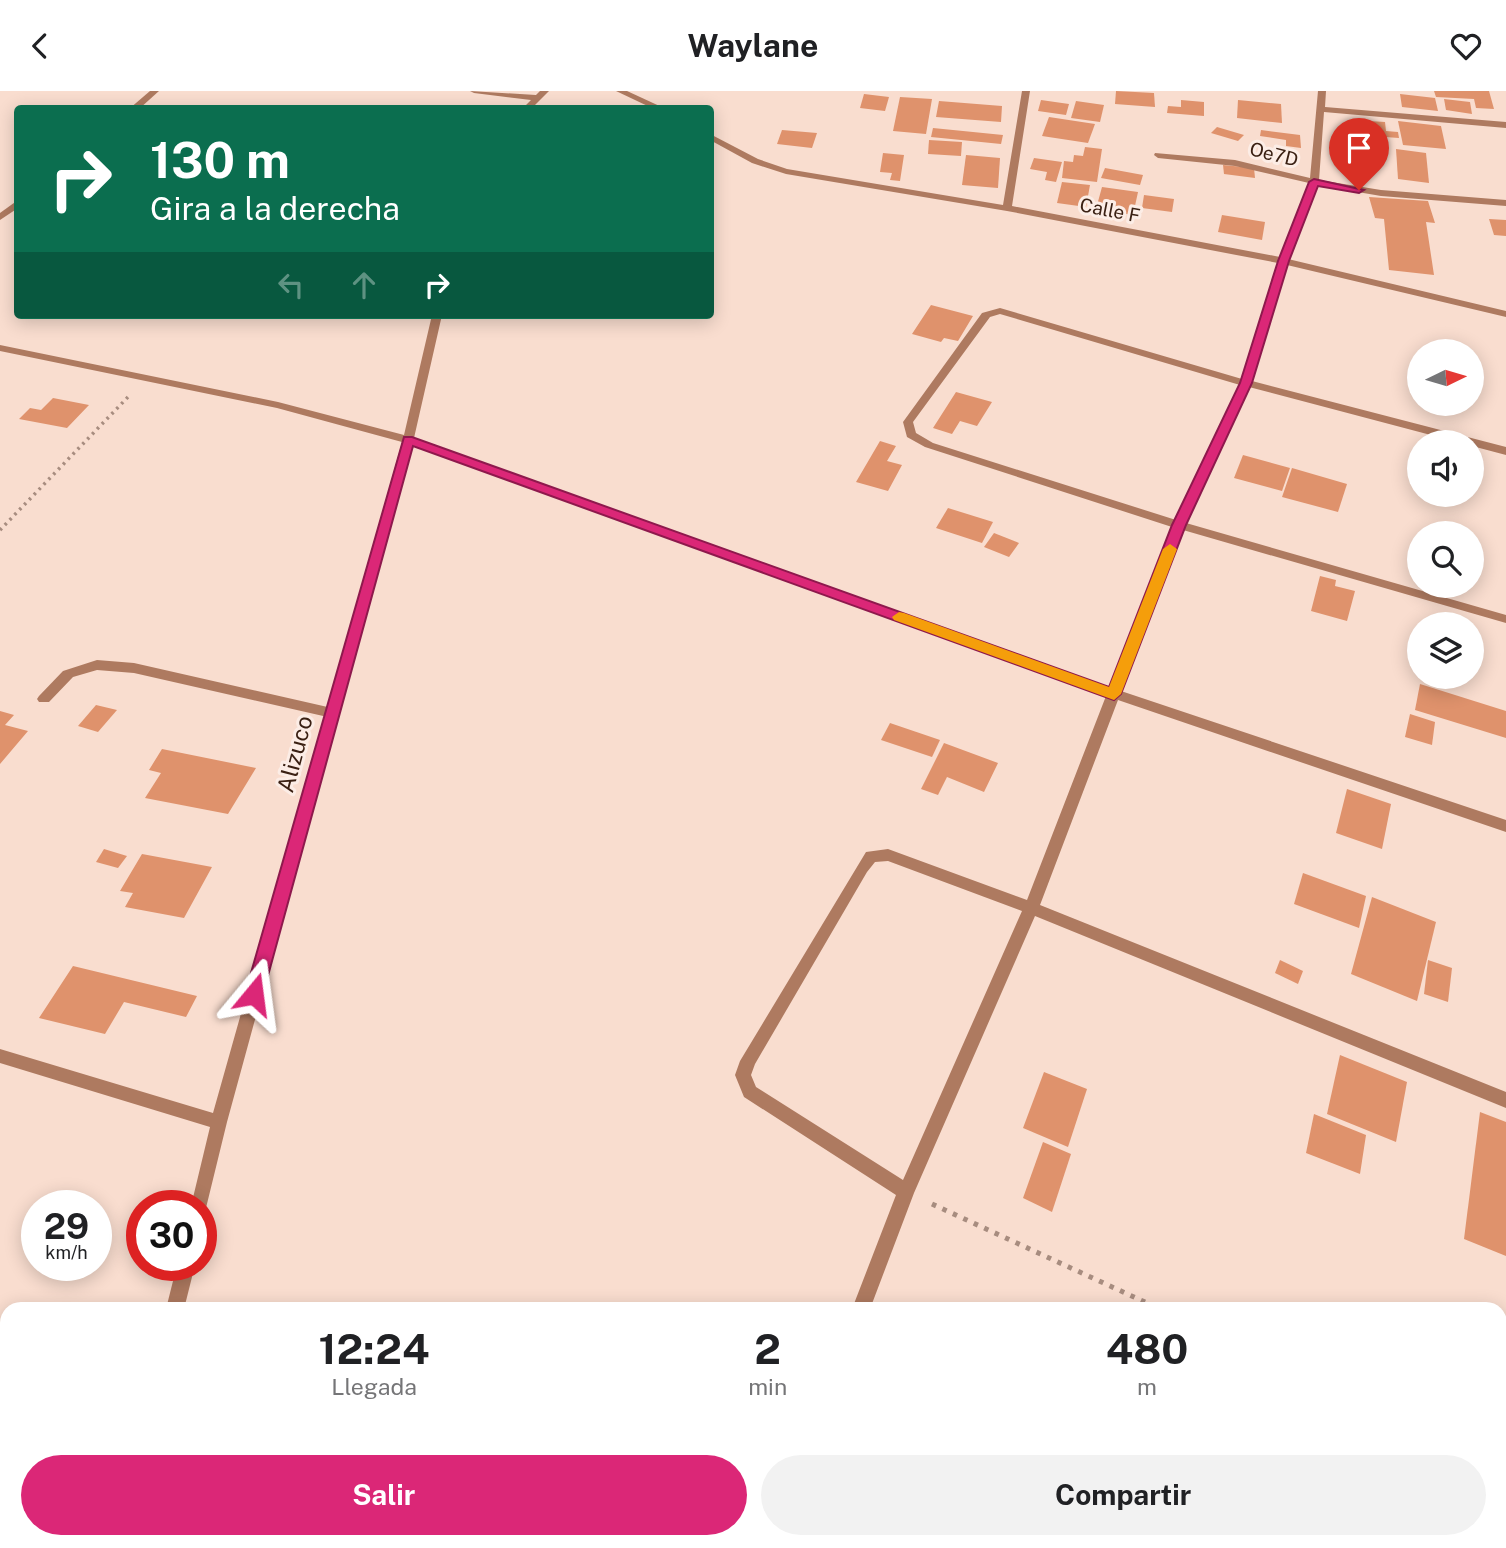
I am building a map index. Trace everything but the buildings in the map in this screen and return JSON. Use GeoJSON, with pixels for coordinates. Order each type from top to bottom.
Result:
{"type":"FeatureCollection","features":[{"type":"Feature","properties":{"kind":"street"},"geometry":{"type":"LineString","coordinates":[[138,105],[155,91]]}},
{"type":"Feature","properties":{"kind":"street"},"geometry":{"type":"LineString","coordinates":[[474,91],[537,99]]}},
{"type":"Feature","properties":{"kind":"street"},"geometry":{"type":"LineString","coordinates":[[530,105],[545,91]]}},
{"type":"Feature","properties":{"kind":"street"},"geometry":{"type":"LineString","coordinates":[[620,91],[653,105]]}},
{"type":"Feature","properties":{"kind":"street"},"geometry":{"type":"LineString","coordinates":[[1007,208],[1026,91]]}},
{"type":"Feature","properties":{"kind":"street"},"geometry":{"type":"LineString","coordinates":[[864,1302],[906,1192],[1031,908],[1179,525],[1246,383],[1283,261],[1314,182],[1322,91]]}},
{"type":"Feature","properties":{"kind":"street"},"geometry":{"type":"LineString","coordinates":[[1322,109],[1506,125]]}},
{"type":"Feature","properties":{"kind":"street","name":"Calle F"},"geometry":{"type":"LineString","coordinates":[[714,138],[755,161],[786,171],[1007,208],[1283,261],[1506,314]]}},
{"type":"Feature","properties":{"kind":"street","name":"Oe7D"},"geometry":{"type":"LineString","coordinates":[[1158,155],[1235,163],[1314,182],[1381,193],[1506,203]]}},
{"type":"Feature","properties":{"kind":"street"},"geometry":{"type":"LineString","coordinates":[[0,217],[14,206]]}},
{"type":"Feature","properties":{"kind":"street"},"geometry":{"type":"LineString","coordinates":[[1506,451],[1246,383],[1000,311],[986,315],[908,422],[911,435],[929,445],[1179,525],[1506,619]]}},
{"type":"Feature","properties":{"kind":"street","name":"Alizuco"},"geometry":{"type":"LineString","coordinates":[[203,1190],[219,1122],[408,440],[436,319]]}},
{"type":"Feature","properties":{"kind":"street"},"geometry":{"type":"LineString","coordinates":[[0,348],[278,405],[408,440],[1114,694],[1506,826]]}},
{"type":"Feature","properties":{"kind":"street"},"geometry":{"type":"LineString","coordinates":[[44,699],[68,674],[97,665],[134,668],[332,713]]}},
{"type":"Feature","properties":{"kind":"street"},"geometry":{"type":"LineString","coordinates":[[906,1192],[750,1092],[743,1076],[747,1061],[862,868],[872,856],[888,855],[1031,908],[1506,1100]]}},
{"type":"Feature","properties":{"kind":"street"},"geometry":{"type":"LineString","coordinates":[[0,1056],[219,1122]]}},
{"type":"Feature","properties":{"kind":"street"},"geometry":{"type":"LineString","coordinates":[[178,1302],[182,1281]]}},
{"type":"Feature","properties":{"kind":"path"},"geometry":{"type":"LineString","coordinates":[[0,530],[146,379]]}},
{"type":"Feature","properties":{"kind":"path"},"geometry":{"type":"LineString","coordinates":[[906,1192],[1145,1302]]}},
{"type":"Feature","properties":{"kind":"slow traffic"},"geometry":{"type":"LineString","coordinates":[[899,617],[1114,694],[1170,549]]}},
{"type":"Feature","properties":{"kind":"route"},"geometry":{"type":"LineString","coordinates":[[254,994],[408,440],[1114,694],[1179,525],[1246,383],[1283,261],[1314,182],[1359,190]]}}]}
